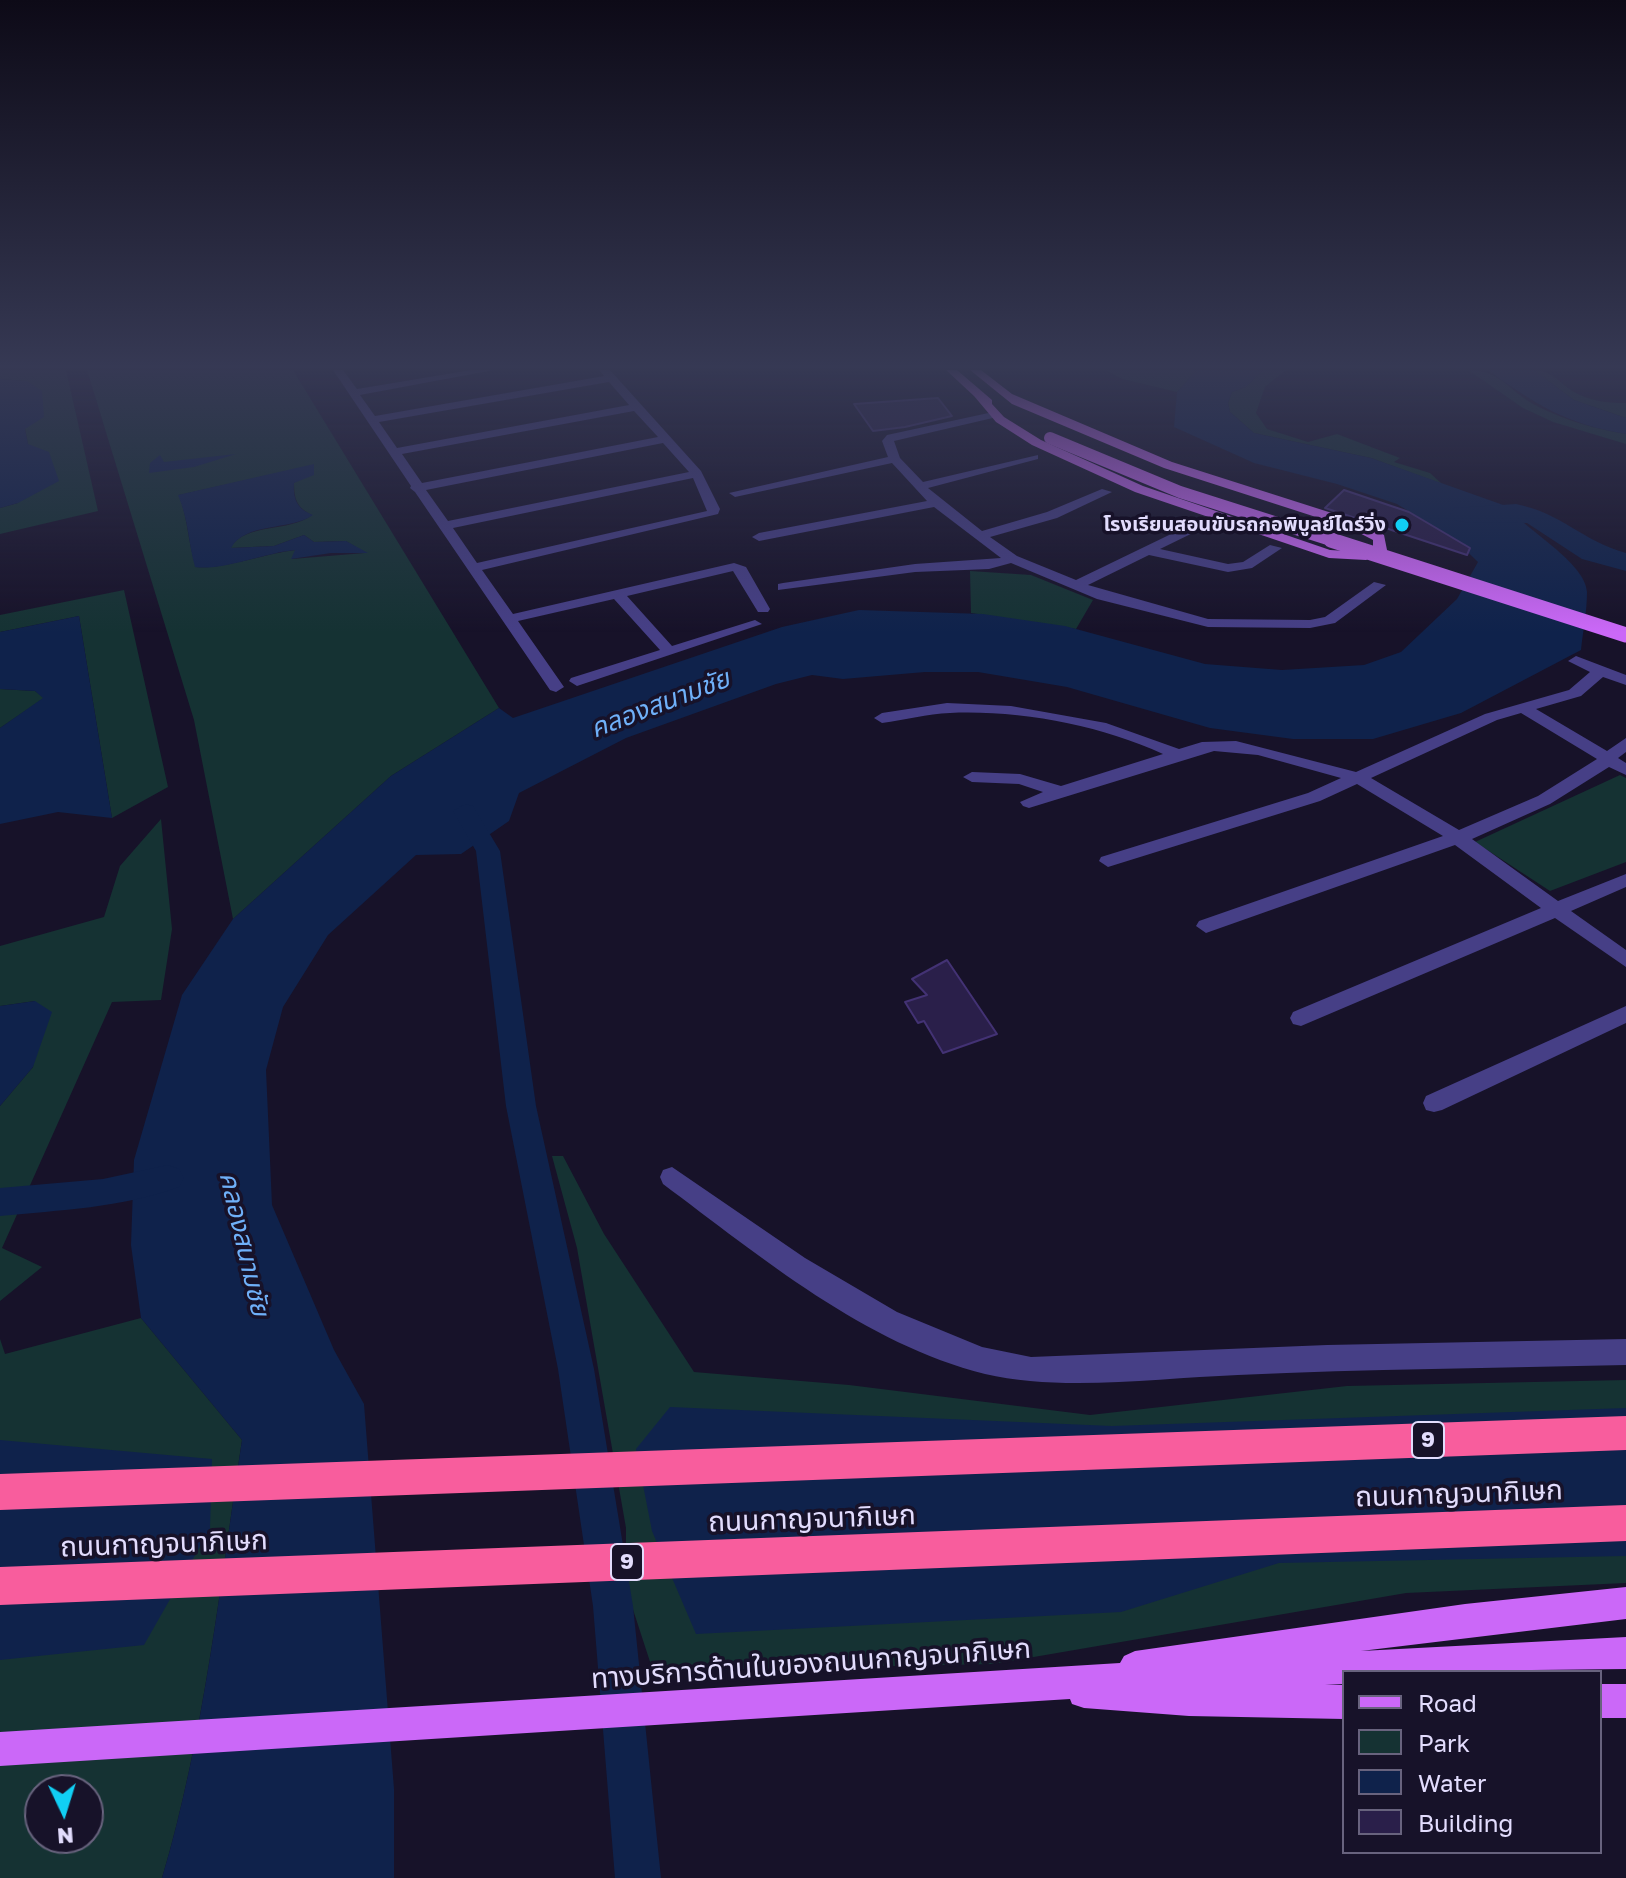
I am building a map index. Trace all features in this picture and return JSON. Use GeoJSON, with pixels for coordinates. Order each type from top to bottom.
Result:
{"type":"FeatureCollection","features":[{"type":"Feature","properties":{"kind":"highway","name":"9"},"geometry":{"type":"LineString","coordinates":[[0,1492],[1626,1433]]}},
{"type":"Feature","properties":{"kind":"highway","name":"ถนนกาญจนาภิเษก"},"geometry":{"type":"LineString","coordinates":[[0,1586],[1626,1523]]}},
{"type":"Feature","properties":{"kind":"main road"},"geometry":{"type":"LineString","coordinates":[[1067,458],[1107,477],[1315,550],[1342,557],[1366,556],[1380,550],[1379,538],[1355,525],[1151,458]]}},
{"type":"Feature","properties":{"kind":"main road"},"geometry":{"type":"LineString","coordinates":[[1106,458],[1180,492],[1626,635]]}},
{"type":"Feature","properties":{"kind":"main road"},"geometry":{"type":"LineString","coordinates":[[1118,458],[1191,485],[1626,622]]}},
{"type":"Feature","properties":{"kind":"main road"},"geometry":{"type":"LineString","coordinates":[[1000,1686],[1465,1620],[1626,1603]]}},
{"type":"Feature","properties":{"kind":"main road","name":"ทางบริการด้านในของถนนกาญจนาภิเษก"},"geometry":{"type":"LineString","coordinates":[[0,1749],[1000,1686],[1626,1653]]}},
{"type":"Feature","properties":{"kind":"main road"},"geometry":{"type":"LineString","coordinates":[[1000,1686],[1189,1699],[1342,1702]]}},
{"type":"Feature","properties":{"kind":"main road"},"geometry":{"type":"LineString","coordinates":[[1602,1701],[1626,1701]]}},
{"type":"Feature","properties":{"kind":"street"},"geometry":{"type":"LineString","coordinates":[[397,458],[556,687]]}},
{"type":"Feature","properties":{"kind":"street"},"geometry":{"type":"LineString","coordinates":[[416,488],[570,458]]}},
{"type":"Feature","properties":{"kind":"street"},"geometry":{"type":"LineString","coordinates":[[473,568],[704,518],[714,509],[697,474],[682,458]]}},
{"type":"Feature","properties":{"kind":"street"},"geometry":{"type":"LineString","coordinates":[[920,486],[1031,458]]}},
{"type":"Feature","properties":{"kind":"street"},"geometry":{"type":"LineString","coordinates":[[735,493],[895,459],[936,503],[1012,559],[1102,596],[1208,623],[1310,624],[1330,620],[1379,585]]}},
{"type":"Feature","properties":{"kind":"street"},"geometry":{"type":"LineString","coordinates":[[444,526],[697,474]]}},
{"type":"Feature","properties":{"kind":"street"},"geometry":{"type":"LineString","coordinates":[[980,536],[1052,515],[1106,492]]}},
{"type":"Feature","properties":{"kind":"street"},"geometry":{"type":"LineString","coordinates":[[759,537],[936,503]]}},
{"type":"Feature","properties":{"kind":"street"},"geometry":{"type":"LineString","coordinates":[[1076,586],[1198,525]]}},
{"type":"Feature","properties":{"kind":"street"},"geometry":{"type":"LineString","coordinates":[[1147,550],[1228,568],[1247,565],[1275,548]]}},
{"type":"Feature","properties":{"kind":"street"},"geometry":{"type":"LineString","coordinates":[[783,587],[915,568],[989,565],[1012,559]]}},
{"type":"Feature","properties":{"kind":"street"},"geometry":{"type":"LineString","coordinates":[[510,619],[734,567],[741,570],[763,609]]}},
{"type":"Feature","properties":{"kind":"street"},"geometry":{"type":"LineString","coordinates":[[617,594],[668,650]]}},
{"type":"Feature","properties":{"kind":"street"},"geometry":{"type":"LineString","coordinates":[[577,681],[755,624]]}},
{"type":"Feature","properties":{"kind":"street"},"geometry":{"type":"LineString","coordinates":[[1576,661],[1626,680]]}},
{"type":"Feature","properties":{"kind":"street"},"geometry":{"type":"LineString","coordinates":[[1108,861],[1314,797],[1491,717],[1575,693],[1601,670]]}},
{"type":"Feature","properties":{"kind":"street"},"geometry":{"type":"LineString","coordinates":[[882,718],[954,708],[999,711],[1143,737],[1179,755]]}},
{"type":"Feature","properties":{"kind":"street"},"geometry":{"type":"LineString","coordinates":[[1525,709],[1626,770]]}},
{"type":"Feature","properties":{"kind":"street"},"geometry":{"type":"LineString","coordinates":[[1206,926],[1457,838],[1568,788],[1609,760],[1626,743]]}},
{"type":"Feature","properties":{"kind":"street"},"geometry":{"type":"LineString","coordinates":[[1029,802],[1222,744],[1251,747],[1377,787],[1457,838],[1626,960]]}},
{"type":"Feature","properties":{"kind":"street"},"geometry":{"type":"LineString","coordinates":[[972,777],[1020,779],[1062,792]]}},
{"type":"Feature","properties":{"kind":"street"},"geometry":{"type":"LineString","coordinates":[[1301,1018],[1626,880]]}},
{"type":"Feature","properties":{"kind":"street"},"geometry":{"type":"LineString","coordinates":[[1434,1103],[1626,1014]]}},
{"type":"Feature","properties":{"kind":"street"},"geometry":{"type":"LineString","coordinates":[[672,1177],[804,1274],[924,1338],[999,1366],[1031,1370],[1327,1358],[1626,1352]]}},
{"type":"Feature","properties":{"kind":"green space"},"geometry":{"type":"Polygon","coordinates":[[[26,458],[86,458],[98,511],[0,534],[0,508],[18,503],[26,458]]]}},
{"type":"Feature","properties":{"kind":"green space"},"geometry":{"type":"Polygon","coordinates":[[[114,458],[346,458],[499,708],[391,776],[233,919],[194,720],[114,458]],[[314,465],[179,495],[196,567],[218,566],[296,550],[292,559],[365,553],[346,541],[314,542],[304,535],[274,546],[230,548],[246,534],[303,521],[312,515],[297,502],[294,483],[314,465]]]}},
{"type":"Feature","properties":{"kind":"green space"},"geometry":{"type":"Polygon","coordinates":[[[1371,458],[1399,458],[1394,462],[1430,473],[1442,484],[1371,458]]]}},
{"type":"Feature","properties":{"kind":"green space"},"geometry":{"type":"Polygon","coordinates":[[[970,571],[1031,575],[1093,600],[1076,629],[971,613],[970,571]]]}},
{"type":"Feature","properties":{"kind":"green space"},"geometry":{"type":"Polygon","coordinates":[[[124,590],[168,787],[112,818],[79,616],[0,632],[0,615],[124,590]]]}},
{"type":"Feature","properties":{"kind":"green space"},"geometry":{"type":"Polygon","coordinates":[[[0,689],[35,691],[44,698],[0,728],[0,689]]]}},
{"type":"Feature","properties":{"kind":"green space"},"geometry":{"type":"Polygon","coordinates":[[[1620,775],[1626,778],[1626,862],[1550,891],[1475,842],[1620,775]]]}},
{"type":"Feature","properties":{"kind":"green space"},"geometry":{"type":"Polygon","coordinates":[[[161,819],[172,929],[161,1000],[112,1002],[2,1248],[42,1267],[0,1301],[0,1106],[33,1067],[35,1001],[0,1006],[0,946],[104,917],[120,866],[161,819]]]}},
{"type":"Feature","properties":{"kind":"green space"},"geometry":{"type":"Polygon","coordinates":[[[552,1156],[563,1156],[604,1234],[694,1372],[849,1385],[1090,1415],[1347,1386],[1626,1380],[1626,1583],[1406,1593],[993,1664],[653,1671],[626,1588],[626,1528],[577,1248],[552,1156]]]}},
{"type":"Feature","properties":{"kind":"green space"},"geometry":{"type":"Polygon","coordinates":[[[141,1318],[242,1440],[200,1716],[162,1878],[0,1878],[0,1339],[5,1354],[141,1318]]]}},
{"type":"Feature","properties":{"kind":"water"},"geometry":{"type":"Polygon","coordinates":[[[0,458],[51,458],[59,481],[18,503],[0,508],[0,458]]]}},
{"type":"Feature","properties":{"kind":"water"},"geometry":{"type":"Polygon","coordinates":[[[157,458],[162,458],[164,462],[224,458],[194,467],[149,473],[150,463],[157,458]]]}},
{"type":"Feature","properties":{"kind":"water","name":"คลองสนามชัย"},"geometry":{"type":"Polygon","coordinates":[[[1242,458],[1369,458],[1506,506],[1566,558],[1584,581],[1587,599],[1581,650],[1461,713],[1373,739],[1293,739],[1210,728],[1067,687],[978,672],[925,672],[843,679],[812,675],[776,684],[626,738],[519,793],[509,821],[461,854],[416,855],[328,935],[283,1007],[266,1070],[272,1205],[334,1350],[364,1404],[394,1789],[394,1878],[162,1878],[200,1716],[242,1440],[141,1318],[131,1245],[134,1160],[182,995],[233,919],[391,776],[499,708],[513,718],[782,627],[859,610],[983,614],[1065,626],[1205,664],[1282,670],[1364,665],[1401,652],[1457,599],[1478,562],[1454,539],[1397,504],[1337,484],[1242,458]]]}},
{"type":"Feature","properties":{"kind":"water"},"geometry":{"type":"Polygon","coordinates":[[[314,464],[314,475],[294,483],[295,499],[313,515],[246,534],[231,548],[274,546],[304,535],[314,542],[346,541],[368,553],[331,553],[291,559],[295,550],[218,566],[195,567],[178,495],[314,464]]]}},
{"type":"Feature","properties":{"kind":"water"},"geometry":{"type":"Polygon","coordinates":[[[79,616],[112,818],[58,812],[0,824],[0,728],[43,698],[35,691],[0,689],[0,632],[79,616]]]}},
{"type":"Feature","properties":{"kind":"water"},"geometry":{"type":"Polygon","coordinates":[[[35,1001],[52,1012],[33,1067],[0,1106],[0,1006],[35,1001]]]}},
{"type":"Feature","properties":{"kind":"water"},"geometry":{"type":"Polygon","coordinates":[[[670,1407],[1112,1426],[1626,1408],[1626,1556],[1279,1563],[1121,1612],[696,1634],[652,1531],[636,1449],[670,1407]]]}},
{"type":"Feature","properties":{"kind":"water"},"geometry":{"type":"Polygon","coordinates":[[[0,1440],[212,1459],[210,1529],[144,1645],[0,1660],[0,1440]]]}},
{"type":"Feature","properties":{"kind":"building","name":"โรงเรียนสอนขับรถกอพิบูลย์ไดร์วิ่ง"},"geometry":{"type":"Polygon","coordinates":[[[1344,490],[1409,512],[1470,548],[1467,555],[1325,508],[1344,490]]]}},
{"type":"Feature","properties":{"kind":"building"},"geometry":{"type":"Polygon","coordinates":[[[947,960],[997,1034],[943,1053],[924,1021],[918,1023],[905,1002],[927,995],[912,979],[947,960]]]}},
{"type":"Feature","properties":{"kind":"waterway"},"geometry":{"type":"LineString","coordinates":[[1464,514],[1516,512],[1536,516],[1592,553],[1626,562]]}},
{"type":"Feature","properties":{"kind":"waterway"},"geometry":{"type":"LineString","coordinates":[[465,811],[488,851],[521,1106],[576,1369],[613,1606],[638,1878]]}},
{"type":"Feature","properties":{"kind":"waterway"},"geometry":{"type":"LineString","coordinates":[[0,1202],[103,1193],[168,1178]]}},
{"type":"Feature","properties":{"kind":"place","name":"โรงเรียนสอนขับรถกอพิบูลย์ไดร์วิ่ง"},"geometry":{"type":"Point","coordinates":[1402,525]}}]}
